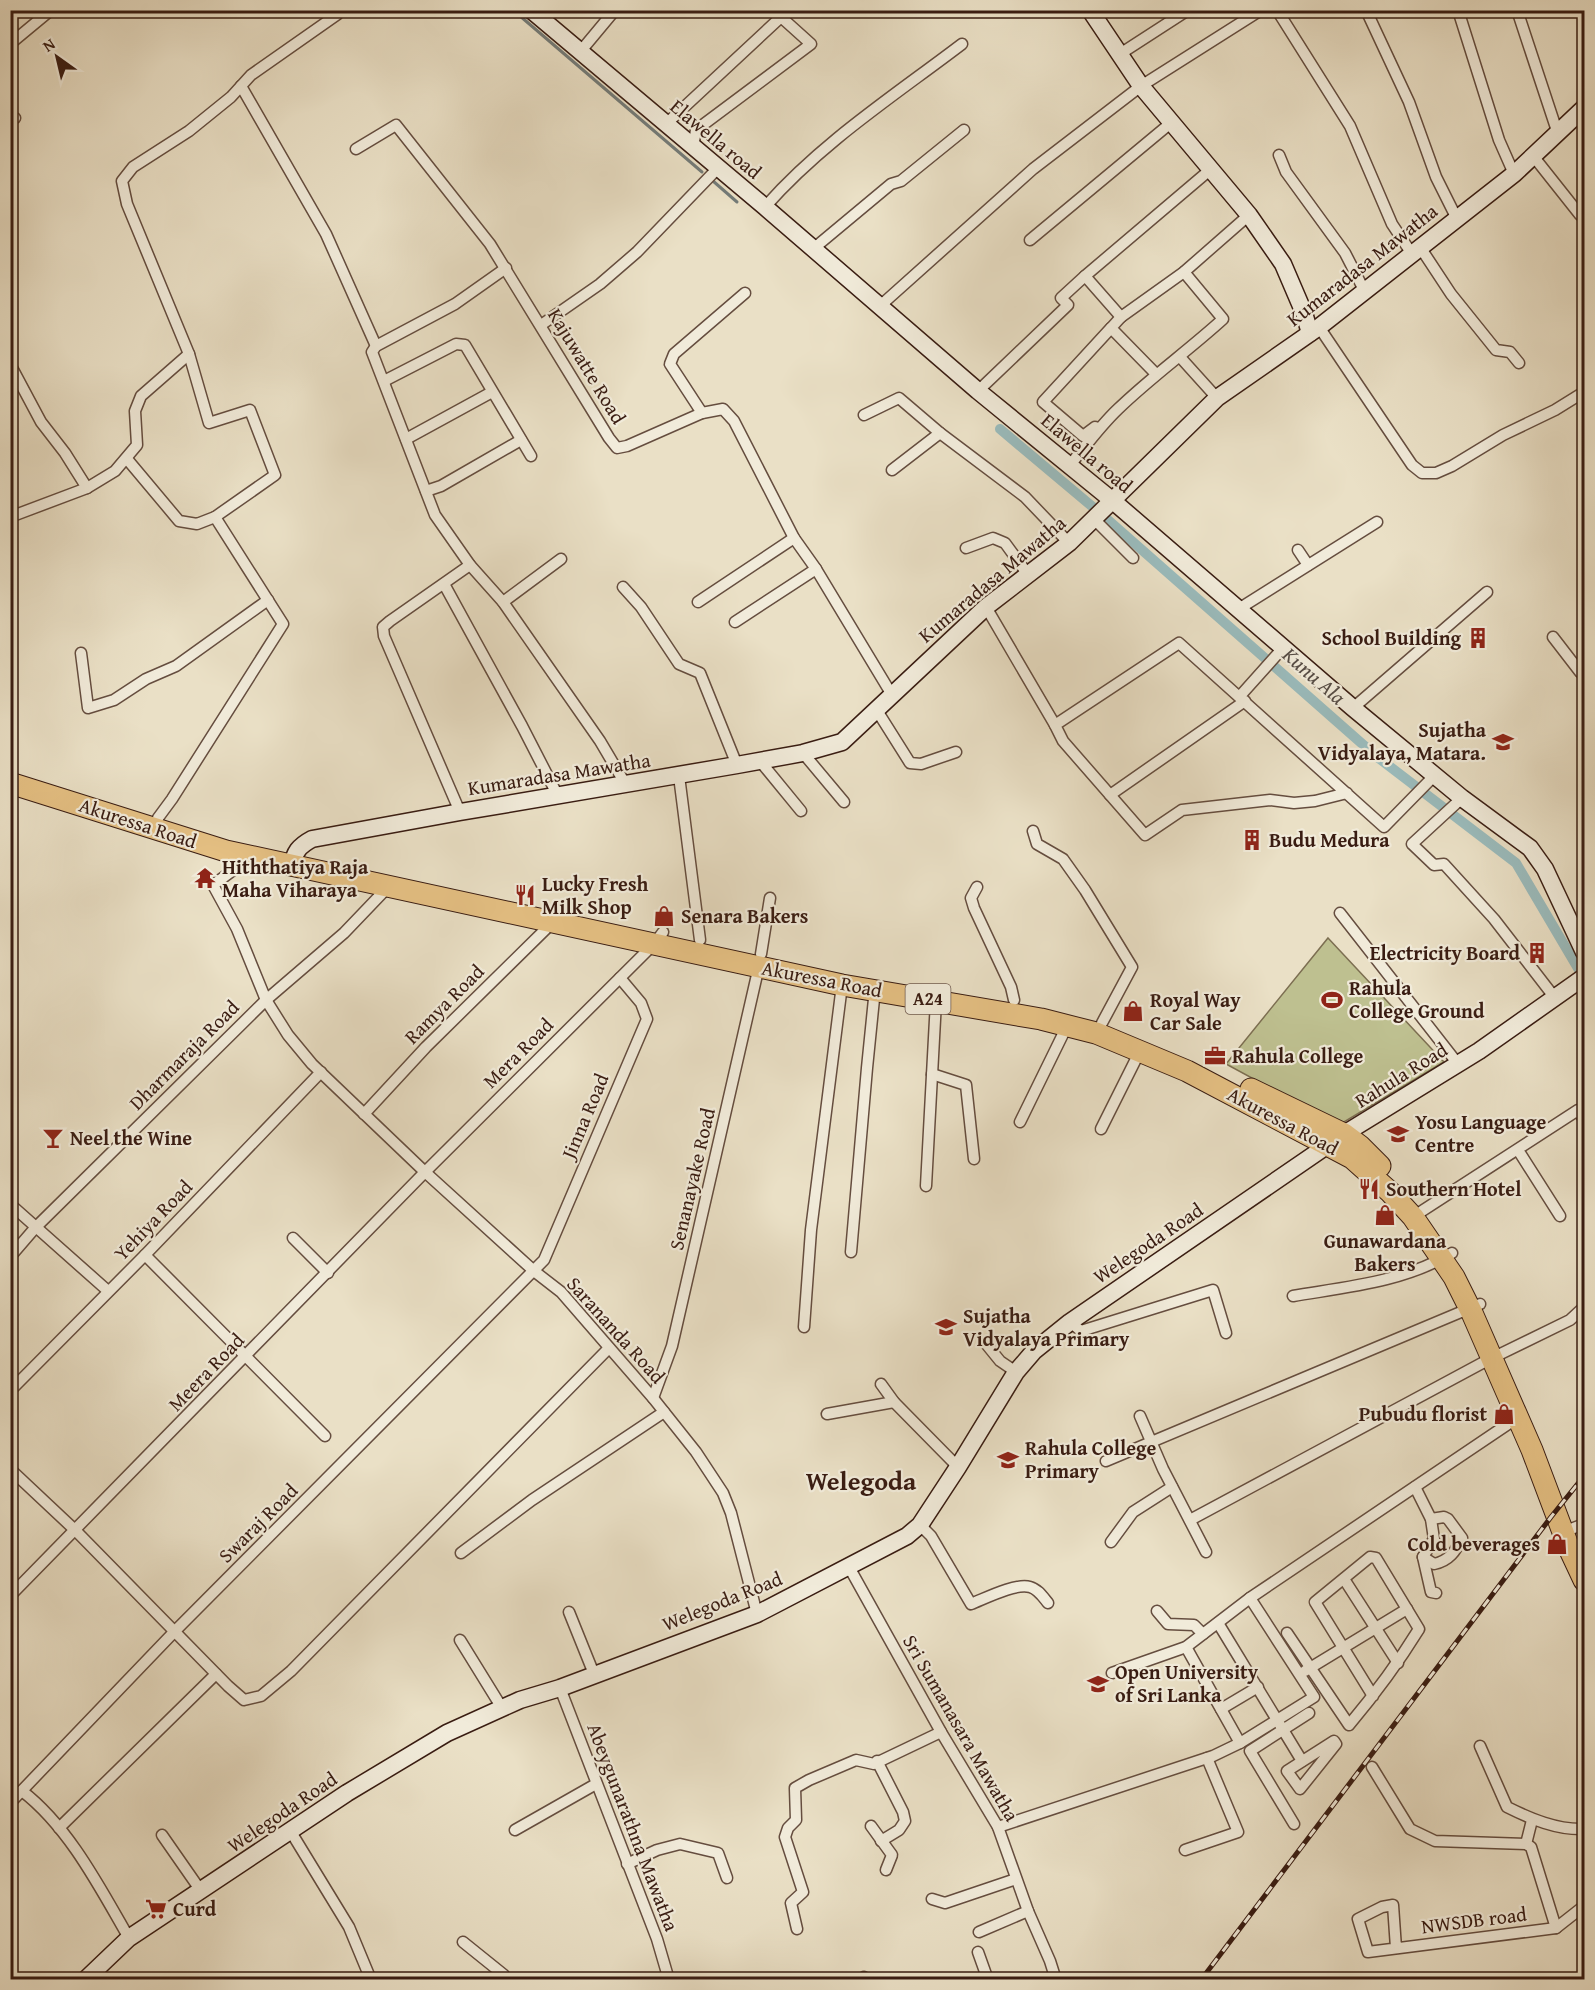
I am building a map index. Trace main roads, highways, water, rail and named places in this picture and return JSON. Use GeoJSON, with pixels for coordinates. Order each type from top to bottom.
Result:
{"type":"FeatureCollection","features":[{"type":"Feature","properties":{"kind":"highway","name":"Akuressa Road"},"geometry":{"type":"LineString","coordinates":[[10,771],[186,840],[251,857],[293,860],[648,941],[700,940],[842,985],[875,989],[898,987],[936,1001],[1013,1013],[1096,1034],[1187,1071],[1336,1140],[1360,1146],[1422,1211],[1475,1306],[1497,1356],[1539,1434],[1584,1553]]}},
{"type":"Feature","properties":{"kind":"highway","name":"Akuressa Road"},"geometry":{"type":"LineString","coordinates":[[10,783],[75,796],[158,818],[293,860],[389,885],[553,922],[648,941],[804,965],[898,987],[1014,1000],[1102,1023],[1192,1060],[1336,1140],[1413,1217],[1447,1256]]}},
{"type":"Feature","properties":{"kind":"highway","name":"Akuressa Road"},"geometry":{"type":"LineString","coordinates":[[1497,1356],[1517,1418],[1574,1528],[1584,1580]]}},
{"type":"Feature","properties":{"kind":"waterway"},"geometry":{"type":"LineString","coordinates":[[513,10],[702,172]]}},
{"type":"Feature","properties":{"kind":"waterway"},"geometry":{"type":"LineString","coordinates":[[713,181],[737,202]]}},
{"type":"Feature","properties":{"kind":"waterway","name":"Kunu Ala"},"geometry":{"type":"LineString","coordinates":[[1000,429],[1100,513],[1376,756],[1516,863],[1579,970]]}},
{"type":"Feature","properties":{"kind":"railway"},"geometry":{"type":"LineString","coordinates":[[1201,1980],[1584,1476]]}},
{"type":"Feature","properties":{"kind":"place","name":"School Building"},"geometry":{"type":"Point","coordinates":[1478,638]}},
{"type":"Feature","properties":{"kind":"place","name":"Sujatha Vidyalaya, Matara."},"geometry":{"type":"Point","coordinates":[1503,742]}},
{"type":"Feature","properties":{"kind":"place","name":"Budu Medura"},"geometry":{"type":"Point","coordinates":[1252,840]}},
{"type":"Feature","properties":{"kind":"place","name":"Hiththatiya Raja Maha Viharaya"},"geometry":{"type":"Point","coordinates":[205,878]}},
{"type":"Feature","properties":{"kind":"place","name":"Lucky Fresh Milk Shop"},"geometry":{"type":"Point","coordinates":[525,895]}},
{"type":"Feature","properties":{"kind":"place","name":"Senara Bakers"},"geometry":{"type":"Point","coordinates":[664,916]}},
{"type":"Feature","properties":{"kind":"place","name":"Electricity Board"},"geometry":{"type":"Point","coordinates":[1537,953]}},
{"type":"Feature","properties":{"kind":"place","name":"Rahula College Ground"},"geometry":{"type":"Point","coordinates":[1332,1000]}},
{"type":"Feature","properties":{"kind":"place","name":"Royal Way Car Sale"},"geometry":{"type":"Point","coordinates":[1133,1011]}},
{"type":"Feature","properties":{"kind":"place","name":"Rahula College"},"geometry":{"type":"Point","coordinates":[1215,1056]}},
{"type":"Feature","properties":{"kind":"place","name":"Yosu Language Centre"},"geometry":{"type":"Point","coordinates":[1398,1134]}},
{"type":"Feature","properties":{"kind":"place","name":"Neel the Wine"},"geometry":{"type":"Point","coordinates":[53,1138]}},
{"type":"Feature","properties":{"kind":"place","name":"Southern Hotel"},"geometry":{"type":"Point","coordinates":[1369,1189]}},
{"type":"Feature","properties":{"kind":"place","name":"Gunawardana Bakers"},"geometry":{"type":"Point","coordinates":[1385,1215]}},
{"type":"Feature","properties":{"kind":"place","name":"Sujatha Vidyalaya Primary"},"geometry":{"type":"Point","coordinates":[946,1327]}},
{"type":"Feature","properties":{"kind":"place","name":"Pubudu florist"},"geometry":{"type":"Point","coordinates":[1504,1414]}},
{"type":"Feature","properties":{"kind":"place","name":"Rahula College Primary"},"geometry":{"type":"Point","coordinates":[1008,1460]}},
{"type":"Feature","properties":{"kind":"place","name":"Cold beverages"},"geometry":{"type":"Point","coordinates":[1557,1544]}},
{"type":"Feature","properties":{"kind":"place","name":"Open University of Sri Lanka"},"geometry":{"type":"Point","coordinates":[1098,1684]}},
{"type":"Feature","properties":{"kind":"place","name":"Curd"},"geometry":{"type":"Point","coordinates":[156,1909]}},
{"type":"Feature","properties":{"kind":"district","name":"Welegoda"},"geometry":{"type":"Point","coordinates":[861,1481]}}]}
